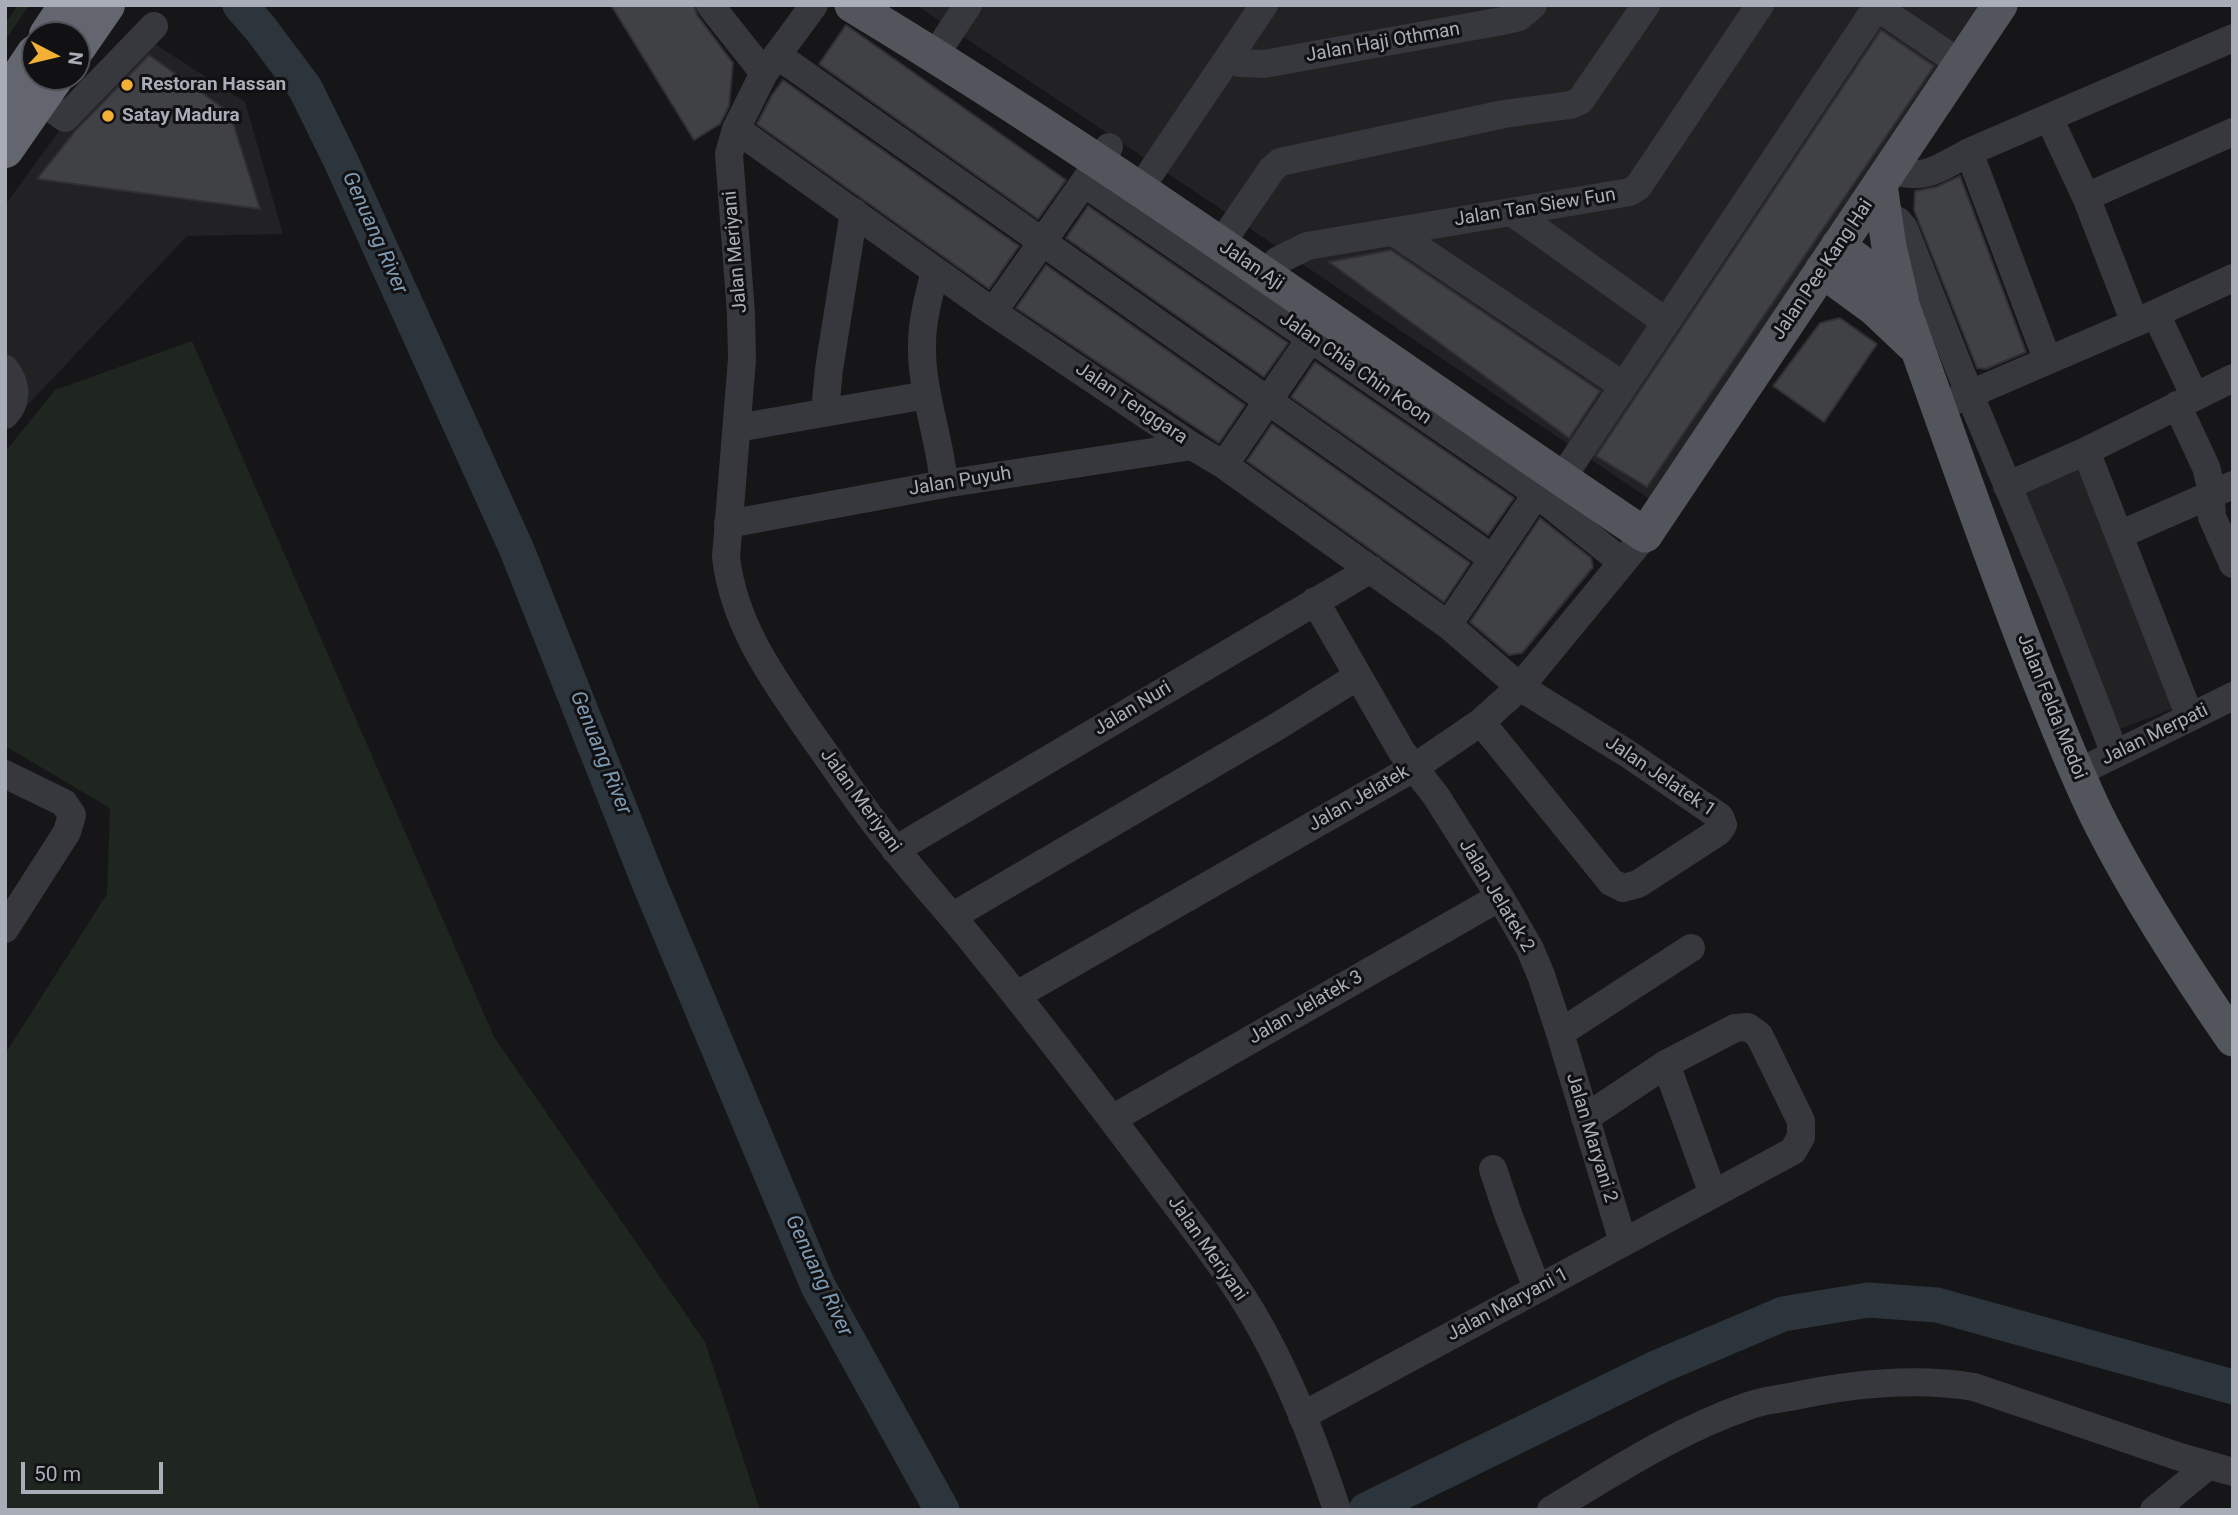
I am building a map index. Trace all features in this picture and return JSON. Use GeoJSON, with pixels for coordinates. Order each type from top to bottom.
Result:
{"type":"FeatureCollection","features":[{"type":"Feature","properties":{"kind":"highway"},"geometry":{"type":"LineString","coordinates":[[57,21],[68,5]]}},
{"type":"Feature","properties":{"kind":"highway"},"geometry":{"type":"LineString","coordinates":[[91,27],[106,5]]}},
{"type":"Feature","properties":{"kind":"highway"},"geometry":{"type":"LineString","coordinates":[[5,149],[34,92]]}},
{"type":"Feature","properties":{"kind":"main road","name":"Jalan Aji"},"geometry":{"type":"LineString","coordinates":[[852,5],[941,45]]}},
{"type":"Feature","properties":{"kind":"main road","name":"Jalan Aji"},"geometry":{"type":"LineString","coordinates":[[899,5],[941,45],[1096,164],[1144,181],[1271,269],[1553,476],[1651,527]]}},
{"type":"Feature","properties":{"kind":"main road","name":"Jalan Pee Kang Hai"},"geometry":{"type":"LineString","coordinates":[[1651,527],[1830,258],[1885,189],[2000,5]]}},
{"type":"Feature","properties":{"kind":"main road"},"geometry":{"type":"LineString","coordinates":[[1885,189],[1888,307]]}},
{"type":"Feature","properties":{"kind":"main road"},"geometry":{"type":"LineString","coordinates":[[1830,258],[1888,307]]}},
{"type":"Feature","properties":{"kind":"main road"},"geometry":{"type":"LineString","coordinates":[[1801,301],[1888,307]]}},
{"type":"Feature","properties":{"kind":"main road","name":"Jalan Felda Medoi"},"geometry":{"type":"LineString","coordinates":[[1888,307],[1954,401],[2003,585],[2077,773],[2137,889],[2198,989],[2233,1039]]}},
{"type":"Feature","properties":{"kind":"street"},"geometry":{"type":"LineString","coordinates":[[710,5],[770,64],[1042,242],[1493,559]]}},
{"type":"Feature","properties":{"kind":"street","name":"Jalan Meriyani"},"geometry":{"type":"LineString","coordinates":[[814,5],[770,64],[736,129],[730,154],[741,314],[741,386],[726,557],[736,606],[750,639],[774,681],[895,850],[1017,995],[1201,1238],[1247,1305],[1277,1359],[1302,1416],[1337,1510]]}},
{"type":"Feature","properties":{"kind":"street"},"geometry":{"type":"LineString","coordinates":[[941,45],[968,5]]}},
{"type":"Feature","properties":{"kind":"street"},"geometry":{"type":"LineString","coordinates":[[1144,181],[1264,5]]}},
{"type":"Feature","properties":{"kind":"street","name":"Jalan Haji Othman"},"geometry":{"type":"LineString","coordinates":[[1229,58],[1240,64],[1264,64],[1508,20],[1519,17],[1532,5]]}},
{"type":"Feature","properties":{"kind":"street"},"geometry":{"type":"LineString","coordinates":[[1225,237],[1272,169],[1280,162],[1504,114],[1570,105],[1580,101],[1646,5]]}},
{"type":"Feature","properties":{"kind":"street","name":"Jalan Tan Siew Fun"},"geometry":{"type":"LineString","coordinates":[[1271,269],[1307,246],[1630,192],[1638,187],[1760,5]]}},
{"type":"Feature","properties":{"kind":"street"},"geometry":{"type":"LineString","coordinates":[[1448,625],[1553,476],[1622,385],[1876,6],[1961,64]]}},
{"type":"Feature","properties":{"kind":"street"},"geometry":{"type":"LineString","coordinates":[[34,92],[65,118],[155,26]]}},
{"type":"Feature","properties":{"kind":"street"},"geometry":{"type":"LineString","coordinates":[[2115,754],[2052,592],[2007,486],[1954,401],[1904,228],[1898,222],[1885,189],[1903,174],[1918,176],[1933,172],[1969,152],[2233,38]]}},
{"type":"Feature","properties":{"kind":"street"},"geometry":{"type":"LineString","coordinates":[[2049,118],[2186,401],[2206,467],[2222,490]]}},
{"type":"Feature","properties":{"kind":"street","name":"Jalan Tenggara"},"geometry":{"type":"LineString","coordinates":[[736,129],[993,312],[1224,465],[1371,569],[1448,625],[1520,687]]}},
{"type":"Feature","properties":{"kind":"street"},"geometry":{"type":"LineString","coordinates":[[2086,197],[2233,132]]}},
{"type":"Feature","properties":{"kind":"street"},"geometry":{"type":"LineString","coordinates":[[1969,152],[2047,359]]}},
{"type":"Feature","properties":{"kind":"street"},"geometry":{"type":"LineString","coordinates":[[993,312],[1096,164]]}},
{"type":"Feature","properties":{"kind":"street","name":"Jalan Chia Chin Koon"},"geometry":{"type":"LineString","coordinates":[[1096,164],[1311,338],[1553,476],[1622,562]]}},
{"type":"Feature","properties":{"kind":"street"},"geometry":{"type":"LineString","coordinates":[[825,411],[854,212]]}},
{"type":"Feature","properties":{"kind":"street"},"geometry":{"type":"LineString","coordinates":[[1512,212],[1666,321]]}},
{"type":"Feature","properties":{"kind":"street"},"geometry":{"type":"LineString","coordinates":[[1394,232],[1622,385]]}},
{"type":"Feature","properties":{"kind":"street"},"geometry":{"type":"LineString","coordinates":[[935,271],[922,345],[927,395],[944,484]]}},
{"type":"Feature","properties":{"kind":"street"},"geometry":{"type":"LineString","coordinates":[[1954,401],[2233,278]]}},
{"type":"Feature","properties":{"kind":"street"},"geometry":{"type":"LineString","coordinates":[[1224,465],[1311,338]]}},
{"type":"Feature","properties":{"kind":"street"},"geometry":{"type":"LineString","coordinates":[[5,369],[16,391],[11,408],[5,415]]}},
{"type":"Feature","properties":{"kind":"street"},"geometry":{"type":"LineString","coordinates":[[2007,486],[2233,378]]}},
{"type":"Feature","properties":{"kind":"street"},"geometry":{"type":"LineString","coordinates":[[737,428],[927,395]]}},
{"type":"Feature","properties":{"kind":"street","name":"Jalan Puyuh"},"geometry":{"type":"LineString","coordinates":[[728,524],[944,484],[1192,446]]}},
{"type":"Feature","properties":{"kind":"street"},"geometry":{"type":"LineString","coordinates":[[2085,451],[2190,717]]}},
{"type":"Feature","properties":{"kind":"street"},"geometry":{"type":"LineString","coordinates":[[2119,535],[2222,490]]}},
{"type":"Feature","properties":{"kind":"street"},"geometry":{"type":"LineString","coordinates":[[2222,490],[2212,517],[2233,564]]}},
{"type":"Feature","properties":{"kind":"street","name":"Jalan Jelatek"},"geometry":{"type":"LineString","coordinates":[[1017,995],[1415,768],[1481,722],[1520,687],[1651,527]]}},
{"type":"Feature","properties":{"kind":"street","name":"Jalan Nuri"},"geometry":{"type":"LineString","coordinates":[[895,850],[1371,569]]}},
{"type":"Feature","properties":{"kind":"street","name":"Jalan Jelatek 2"},"geometry":{"type":"LineString","coordinates":[[1315,601],[1402,752],[1500,897],[1530,949],[1560,1033]]}},
{"type":"Feature","properties":{"kind":"street"},"geometry":{"type":"LineString","coordinates":[[953,916],[1358,676]]}},
{"type":"Feature","properties":{"kind":"street","name":"Jalan Jelatek 1"},"geometry":{"type":"LineString","coordinates":[[1481,722],[1611,881],[1623,888],[1638,884],[1718,832],[1723,825],[1720,817],[1628,754],[1520,687]]}},
{"type":"Feature","properties":{"kind":"street","name":"Jalan Merpati"},"geometry":{"type":"LineString","coordinates":[[2077,773],[2233,696]]}},
{"type":"Feature","properties":{"kind":"street"},"geometry":{"type":"LineString","coordinates":[[5,775],[64,803],[72,815],[67,832],[14,893],[5,929]]}},
{"type":"Feature","properties":{"kind":"street","name":"Jalan Jelatek 3"},"geometry":{"type":"LineString","coordinates":[[1112,1119],[1500,897]]}},
{"type":"Feature","properties":{"kind":"street"},"geometry":{"type":"LineString","coordinates":[[1560,1033],[1691,948]]}},
{"type":"Feature","properties":{"kind":"street","name":"Jalan Maryani 1"},"geometry":{"type":"LineString","coordinates":[[1302,1416],[1793,1151],[1801,1137],[1801,1121],[1759,1035],[1748,1027],[1735,1028],[1667,1064]]}},
{"type":"Feature","properties":{"kind":"street","name":"Jalan Maryani 2"},"geometry":{"type":"LineString","coordinates":[[1560,1033],[1623,1242]]}},
{"type":"Feature","properties":{"kind":"street"},"geometry":{"type":"LineString","coordinates":[[1585,1118],[1667,1064],[1713,1194]]}},
{"type":"Feature","properties":{"kind":"street"},"geometry":{"type":"LineString","coordinates":[[1493,1169],[1537,1288]]}},
{"type":"Feature","properties":{"kind":"street"},"geometry":{"type":"LineString","coordinates":[[1551,1510],[1678,1437],[1749,1405],[1813,1392],[1916,1381],[1941,1381],[1974,1387],[2221,1469]]}},
{"type":"Feature","properties":{"kind":"street"},"geometry":{"type":"LineString","coordinates":[[2154,1510],[2221,1469]]}},
{"type":"Feature","properties":{"kind":"shaded area"},"geometry":{"type":"Polygon","coordinates":[[[18,5],[29,5],[5,41],[5,24],[18,5]]]}},
{"type":"Feature","properties":{"kind":"shaded area"},"geometry":{"type":"Polygon","coordinates":[[[916,5],[1984,5],[1652,501],[916,5]]]}},
{"type":"Feature","properties":{"kind":"shaded area"},"geometry":{"type":"Polygon","coordinates":[[[133,30],[245,102],[283,234],[187,236],[5,429],[5,205],[91,91],[133,30]]]}},
{"type":"Feature","properties":{"kind":"shaded area"},"geometry":{"type":"Polygon","coordinates":[[[192,341],[494,1037],[705,1342],[760,1510],[5,1510],[5,1054],[107,894],[110,808],[5,746],[5,452],[55,390],[192,341]]]}},
{"type":"Feature","properties":{"kind":"shaded area"},"geometry":{"type":"Polygon","coordinates":[[[2083,466],[2175,708],[2115,731],[2023,489],[2083,466]]]}},
{"type":"Feature","properties":{"kind":"building"},"geometry":{"type":"Polygon","coordinates":[[[611,5],[694,5],[697,15],[733,63],[729,106],[720,124],[694,140],[611,5]]]}},
{"type":"Feature","properties":{"kind":"building"},"geometry":{"type":"Polygon","coordinates":[[[846,25],[1066,180],[1038,219],[819,64],[846,25]]]}},
{"type":"Feature","properties":{"kind":"building"},"geometry":{"type":"Polygon","coordinates":[[[1881,30],[1934,66],[1647,487],[1596,456],[1881,30]]]}},
{"type":"Feature","properties":{"kind":"building"},"geometry":{"type":"Polygon","coordinates":[[[149,55],[230,113],[260,209],[37,179],[76,130],[149,55]]]}},
{"type":"Feature","properties":{"kind":"building"},"geometry":{"type":"Polygon","coordinates":[[[783,80],[1019,246],[989,289],[757,124],[783,80]]]}},
{"type":"Feature","properties":{"kind":"building"},"geometry":{"type":"Polygon","coordinates":[[[1960,176],[2026,352],[1986,369],[1977,368],[1914,210],[1915,191],[1936,187],[1960,176]]]}},
{"type":"Feature","properties":{"kind":"building"},"geometry":{"type":"Polygon","coordinates":[[[1088,206],[1288,343],[1264,377],[1066,238],[1088,206]]]}},
{"type":"Feature","properties":{"kind":"building"},"geometry":{"type":"Polygon","coordinates":[[[1391,250],[1600,391],[1569,438],[1329,262],[1391,250]]]}},
{"type":"Feature","properties":{"kind":"building"},"geometry":{"type":"Polygon","coordinates":[[[1046,265],[1245,405],[1219,443],[1016,308],[1046,265]]]}},
{"type":"Feature","properties":{"kind":"building"},"geometry":{"type":"Polygon","coordinates":[[[1840,318],[1877,344],[1824,422],[1773,386],[1820,323],[1840,318]]]}},
{"type":"Feature","properties":{"kind":"building"},"geometry":{"type":"Polygon","coordinates":[[[1315,362],[1514,498],[1488,535],[1291,397],[1315,362]]]}},
{"type":"Feature","properties":{"kind":"building"},"geometry":{"type":"Polygon","coordinates":[[[1272,424],[1470,563],[1444,602],[1247,461],[1272,424]]]}},
{"type":"Feature","properties":{"kind":"building"},"geometry":{"type":"Polygon","coordinates":[[[1540,518],[1591,558],[1593,567],[1522,653],[1509,655],[1470,622],[1540,518]]]}},
{"type":"Feature","properties":{"kind":"waterway","name":"Genuang River"},"geometry":{"type":"LineString","coordinates":[[240,5],[305,88],[340,159],[517,550],[650,885],[818,1286],[942,1510]]}},
{"type":"Feature","properties":{"kind":"waterway"},"geometry":{"type":"LineString","coordinates":[[1366,1510],[1658,1367],[1783,1314],[1868,1300],[1937,1305],[2233,1387]]}},
{"type":"Feature","properties":{"kind":"place","name":"Restoran Hassan"},"geometry":{"type":"Point","coordinates":[127,85]}},
{"type":"Feature","properties":{"kind":"place","name":"Satay Madura"},"geometry":{"type":"Point","coordinates":[108,116]}}]}
